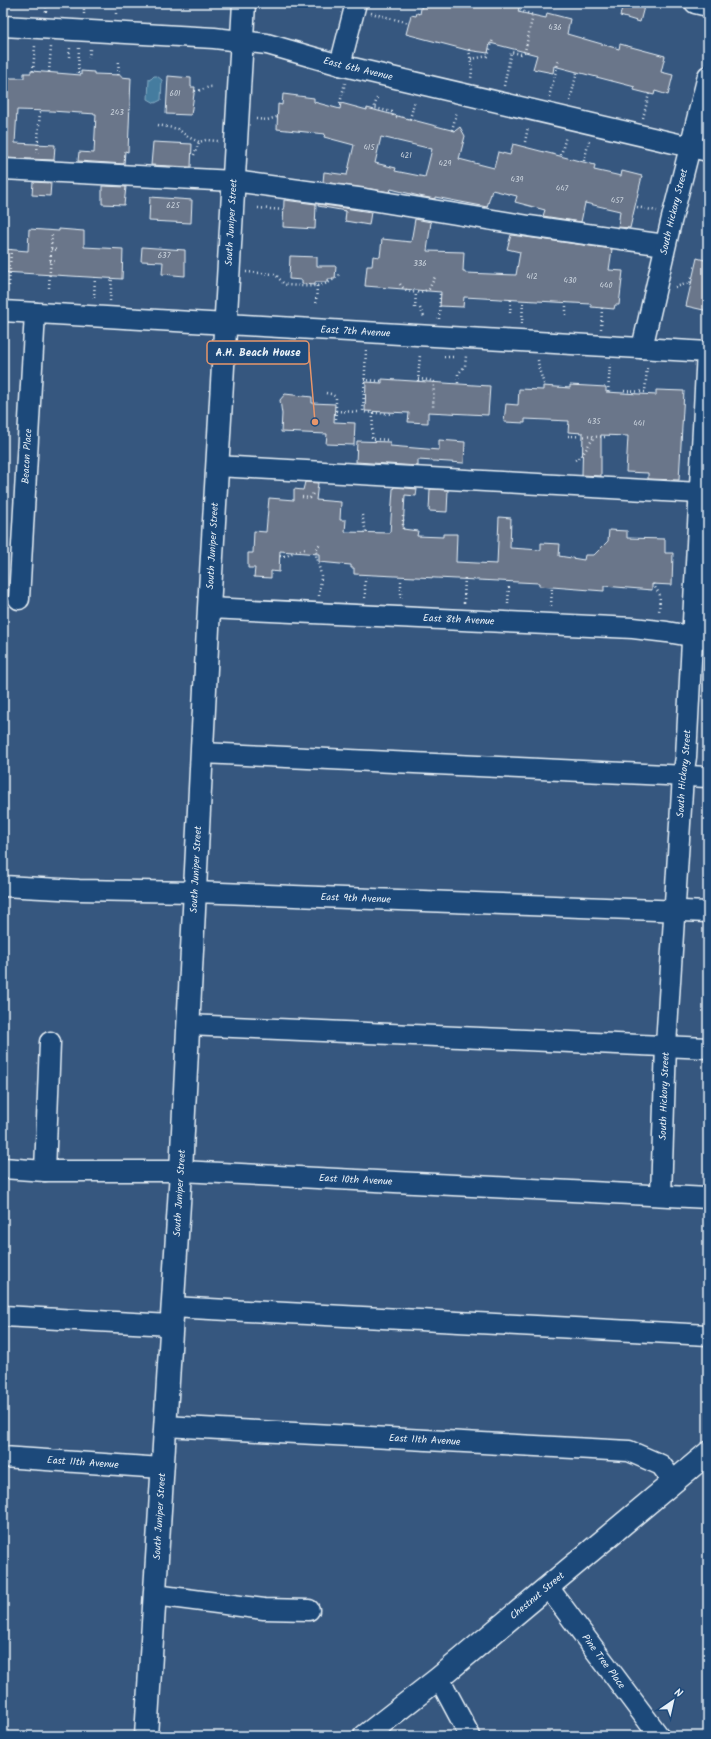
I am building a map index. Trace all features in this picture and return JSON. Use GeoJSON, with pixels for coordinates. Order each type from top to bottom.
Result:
{"type":"FeatureCollection","features":[{"type":"Feature","properties":{"kind":"main road","name":"South Juniper Street"},"geometry":{"type":"LineString","coordinates":[[146,1736],[181,1171],[209,608],[244,3]]}},
{"type":"Feature","properties":{"kind":"main road","name":"Chestnut Street"},"geometry":{"type":"LineString","coordinates":[[365,1736],[439,1678],[708,1452]]}},
{"type":"Feature","properties":{"kind":"street"},"geometry":{"type":"LineString","coordinates":[[695,3],[708,6]]}},
{"type":"Feature","properties":{"kind":"street"},"geometry":{"type":"LineString","coordinates":[[340,65],[356,6]]}},
{"type":"Feature","properties":{"kind":"street","name":"East 6th Avenue"},"geometry":{"type":"LineString","coordinates":[[3,26],[214,38],[267,44],[340,65],[699,149]]}},
{"type":"Feature","properties":{"kind":"street","name":"South Hickory Street"},"geometry":{"type":"LineString","coordinates":[[642,348],[665,245],[699,149],[708,76]]}},
{"type":"Feature","properties":{"kind":"street"},"geometry":{"type":"LineString","coordinates":[[3,169],[234,181],[364,199],[516,224],[665,245]]}},
{"type":"Feature","properties":{"kind":"street","name":"East 7th Avenue"},"geometry":{"type":"LineString","coordinates":[[3,311],[707,352]]}},
{"type":"Feature","properties":{"kind":"street","name":"Beacon Place"},"geometry":{"type":"LineString","coordinates":[[19,599],[35,313]]}},
{"type":"Feature","properties":{"kind":"street","name":"South Hickory Street"},"geometry":{"type":"LineString","coordinates":[[661,1195],[666,1045],[683,776],[699,638],[707,352]]}},
{"type":"Feature","properties":{"kind":"street"},"geometry":{"type":"LineString","coordinates":[[217,466],[702,499]]}},
{"type":"Feature","properties":{"kind":"street","name":"East 8th Avenue"},"geometry":{"type":"LineString","coordinates":[[209,608],[632,628],[699,638]]}},
{"type":"Feature","properties":{"kind":"street"},"geometry":{"type":"LineString","coordinates":[[202,753],[708,777]]}},
{"type":"Feature","properties":{"kind":"street","name":"East 9th Avenue"},"geometry":{"type":"LineString","coordinates":[[3,886],[708,912]]}},
{"type":"Feature","properties":{"kind":"street"},"geometry":{"type":"LineString","coordinates":[[188,1025],[708,1048]]}},
{"type":"Feature","properties":{"kind":"street"},"geometry":{"type":"LineString","coordinates":[[46,1170],[50,1042]]}},
{"type":"Feature","properties":{"kind":"street","name":"East 10th Avenue"},"geometry":{"type":"LineString","coordinates":[[3,1168],[46,1170],[181,1171],[708,1198]]}},
{"type":"Feature","properties":{"kind":"street"},"geometry":{"type":"LineString","coordinates":[[3,1316],[172,1316],[708,1335]]}},
{"type":"Feature","properties":{"kind":"street","name":"East 11th Avenue"},"geometry":{"type":"LineString","coordinates":[[165,1426],[629,1451],[661,1465],[673,1481]]}},
{"type":"Feature","properties":{"kind":"street","name":"East 11th Avenue"},"geometry":{"type":"LineString","coordinates":[[3,1457],[162,1468]]}},
{"type":"Feature","properties":{"kind":"street","name":"Pine Tree Place"},"geometry":{"type":"LineString","coordinates":[[548,1587],[659,1736]]}},
{"type":"Feature","properties":{"kind":"street"},"geometry":{"type":"LineString","coordinates":[[155,1595],[264,1609],[309,1610]]}},
{"type":"Feature","properties":{"kind":"street"},"geometry":{"type":"LineString","coordinates":[[439,1678],[470,1736]]}},
{"type":"Feature","properties":{"kind":"path"},"geometry":{"type":"LineString","coordinates":[[356,6],[409,23]]}},
{"type":"Feature","properties":{"kind":"path"},"geometry":{"type":"LineString","coordinates":[[500,102],[511,52],[521,54],[525,51],[532,15],[519,10]]}},
{"type":"Feature","properties":{"kind":"path"},"geometry":{"type":"LineString","coordinates":[[471,59],[488,56],[493,39]]}},
{"type":"Feature","properties":{"kind":"path"},"geometry":{"type":"LineString","coordinates":[[468,95],[472,74],[469,49]]}},
{"type":"Feature","properties":{"kind":"path"},"geometry":{"type":"LineString","coordinates":[[4,78],[5,53]]}},
{"type":"Feature","properties":{"kind":"path"},"geometry":{"type":"LineString","coordinates":[[33,71],[34,55]]}},
{"type":"Feature","properties":{"kind":"path"},"geometry":{"type":"LineString","coordinates":[[49,72],[50,56]]}},
{"type":"Feature","properties":{"kind":"path"},"geometry":{"type":"LineString","coordinates":[[78,74],[79,57]]}},
{"type":"Feature","properties":{"kind":"path"},"geometry":{"type":"LineString","coordinates":[[118,75],[119,60]]}},
{"type":"Feature","properties":{"kind":"path"},"geometry":{"type":"LineString","coordinates":[[545,112],[559,60]]}},
{"type":"Feature","properties":{"kind":"path"},"geometry":{"type":"LineString","coordinates":[[566,117],[577,72]]}},
{"type":"Feature","properties":{"kind":"path"},"geometry":{"type":"LineString","coordinates":[[195,91],[203,90],[210,86],[213,87]]}},
{"type":"Feature","properties":{"kind":"path"},"geometry":{"type":"LineString","coordinates":[[340,102],[343,90]]}},
{"type":"Feature","properties":{"kind":"path"},"geometry":{"type":"LineString","coordinates":[[638,134],[649,94]]}},
{"type":"Feature","properties":{"kind":"path"},"geometry":{"type":"LineString","coordinates":[[377,98],[374,108],[392,112],[393,116],[397,117]]}},
{"type":"Feature","properties":{"kind":"path"},"geometry":{"type":"LineString","coordinates":[[410,119],[413,107]]}},
{"type":"Feature","properties":{"kind":"path"},"geometry":{"type":"LineString","coordinates":[[37,156],[40,111]]}},
{"type":"Feature","properties":{"kind":"path"},"geometry":{"type":"LineString","coordinates":[[263,120],[277,117]]}},
{"type":"Feature","properties":{"kind":"path"},"geometry":{"type":"LineString","coordinates":[[452,130],[456,117]]}},
{"type":"Feature","properties":{"kind":"path"},"geometry":{"type":"LineString","coordinates":[[158,125],[178,129],[188,137],[199,142],[210,140]]}},
{"type":"Feature","properties":{"kind":"path"},"geometry":{"type":"LineString","coordinates":[[525,142],[526,134]]}},
{"type":"Feature","properties":{"kind":"path"},"geometry":{"type":"LineString","coordinates":[[194,155],[199,142]]}},
{"type":"Feature","properties":{"kind":"path"},"geometry":{"type":"LineString","coordinates":[[258,208],[284,210]]}},
{"type":"Feature","properties":{"kind":"path"},"geometry":{"type":"LineString","coordinates":[[49,288],[52,233]]}},
{"type":"Feature","properties":{"kind":"path"},"geometry":{"type":"LineString","coordinates":[[9,286],[11,249]]}},
{"type":"Feature","properties":{"kind":"path"},"geometry":{"type":"LineString","coordinates":[[51,249],[58,250]]}},
{"type":"Feature","properties":{"kind":"path"},"geometry":{"type":"LineString","coordinates":[[50,262],[57,262]]}},
{"type":"Feature","properties":{"kind":"path"},"geometry":{"type":"LineString","coordinates":[[228,272],[275,274],[284,284],[287,285],[317,286],[332,281],[339,275]]}},
{"type":"Feature","properties":{"kind":"path"},"geometry":{"type":"LineString","coordinates":[[94,290],[95,277]]}},
{"type":"Feature","properties":{"kind":"path"},"geometry":{"type":"LineString","coordinates":[[400,284],[407,290],[416,293],[429,289],[435,277]]}},
{"type":"Feature","properties":{"kind":"path"},"geometry":{"type":"LineString","coordinates":[[111,291],[112,278]]}},
{"type":"Feature","properties":{"kind":"path"},"geometry":{"type":"LineString","coordinates":[[316,303],[317,286]]}},
{"type":"Feature","properties":{"kind":"path"},"geometry":{"type":"LineString","coordinates":[[415,308],[416,293]]}},
{"type":"Feature","properties":{"kind":"path"},"geometry":{"type":"LineString","coordinates":[[439,336],[440,294]]}},
{"type":"Feature","properties":{"kind":"path"},"geometry":{"type":"LineString","coordinates":[[510,313],[511,299]]}},
{"type":"Feature","properties":{"kind":"path"},"geometry":{"type":"LineString","coordinates":[[522,314],[523,300]]}},
{"type":"Feature","properties":{"kind":"path"},"geometry":{"type":"LineString","coordinates":[[566,302],[566,316]]}},
{"type":"Feature","properties":{"kind":"path"},"geometry":{"type":"LineString","coordinates":[[367,332],[363,412],[393,414]]}},
{"type":"Feature","properties":{"kind":"path"},"geometry":{"type":"LineString","coordinates":[[540,342],[539,369],[545,387]]}},
{"type":"Feature","properties":{"kind":"path"},"geometry":{"type":"LineString","coordinates":[[458,383],[458,374],[465,366],[466,358]]}},
{"type":"Feature","properties":{"kind":"path"},"geometry":{"type":"LineString","coordinates":[[419,364],[418,380],[429,380],[434,382],[433,409]]}},
{"type":"Feature","properties":{"kind":"path"},"geometry":{"type":"LineString","coordinates":[[608,392],[609,371]]}},
{"type":"Feature","properties":{"kind":"path"},"geometry":{"type":"LineString","coordinates":[[624,391],[645,392],[647,373]]}},
{"type":"Feature","properties":{"kind":"path"},"geometry":{"type":"LineString","coordinates":[[364,380],[381,381]]}},
{"type":"Feature","properties":{"kind":"path"},"geometry":{"type":"LineString","coordinates":[[326,393],[336,397],[336,421]]}},
{"type":"Feature","properties":{"kind":"path"},"geometry":{"type":"LineString","coordinates":[[336,411],[358,412]]}},
{"type":"Feature","properties":{"kind":"path"},"geometry":{"type":"LineString","coordinates":[[373,413],[372,439],[392,440]]}},
{"type":"Feature","properties":{"kind":"path"},"geometry":{"type":"LineString","coordinates":[[568,436],[608,437]]}},
{"type":"Feature","properties":{"kind":"path"},"geometry":{"type":"LineString","coordinates":[[575,460],[580,457],[595,437]]}},
{"type":"Feature","properties":{"kind":"path"},"geometry":{"type":"LineString","coordinates":[[302,497],[310,498],[314,492]]}},
{"type":"Feature","properties":{"kind":"path"},"geometry":{"type":"LineString","coordinates":[[362,515],[366,532]]}},
{"type":"Feature","properties":{"kind":"path"},"geometry":{"type":"LineString","coordinates":[[403,516],[403,529]]}},
{"type":"Feature","properties":{"kind":"path"},"geometry":{"type":"LineString","coordinates":[[319,598],[321,576],[316,560],[317,547],[320,544]]}},
{"type":"Feature","properties":{"kind":"path"},"geometry":{"type":"LineString","coordinates":[[284,552],[282,556],[305,549]]}},
{"type":"Feature","properties":{"kind":"path"},"geometry":{"type":"LineString","coordinates":[[365,574],[365,600]]}},
{"type":"Feature","properties":{"kind":"path"},"geometry":{"type":"LineString","coordinates":[[464,606],[465,575]]}},
{"type":"Feature","properties":{"kind":"path"},"geometry":{"type":"LineString","coordinates":[[401,580],[401,602]]}},
{"type":"Feature","properties":{"kind":"path"},"geometry":{"type":"LineString","coordinates":[[653,584],[660,595],[658,631]]}},
{"type":"Feature","properties":{"kind":"water"},"geometry":{"type":"Polygon","coordinates":[[[157,76],[162,80],[161,100],[155,103],[148,99],[149,79],[157,76]]]}},
{"type":"Feature","properties":{"kind":"building"},"geometry":{"type":"Polygon","coordinates":[[[422,3],[520,3],[518,12],[546,18],[547,13],[570,19],[567,34],[619,49],[620,44],[665,56],[661,72],[673,75],[668,95],[655,91],[654,95],[634,90],[635,87],[554,66],[553,73],[533,69],[537,55],[490,43],[488,53],[467,50],[406,34],[411,15],[416,16],[417,13],[420,14],[422,3]]]}},
{"type":"Feature","properties":{"kind":"building"},"geometry":{"type":"Polygon","coordinates":[[[623,3],[645,3],[640,22],[620,16],[623,3]]]}},
{"type":"Feature","properties":{"kind":"building"},"geometry":{"type":"Polygon","coordinates":[[[31,71],[81,75],[81,71],[94,72],[94,74],[121,75],[121,77],[131,78],[128,152],[125,151],[124,164],[78,161],[79,152],[94,153],[96,114],[51,111],[17,110],[15,143],[55,145],[54,160],[3,158],[3,78],[24,78],[24,73],[31,73],[31,71]]]}},
{"type":"Feature","properties":{"kind":"building"},"geometry":{"type":"Polygon","coordinates":[[[168,76],[191,78],[191,87],[195,87],[191,115],[166,114],[168,76]]]}},
{"type":"Feature","properties":{"kind":"building"},"geometry":{"type":"Polygon","coordinates":[[[283,94],[314,98],[314,102],[340,109],[341,103],[367,110],[367,108],[455,131],[460,127],[465,136],[459,159],[494,168],[498,152],[510,155],[513,144],[595,165],[594,170],[621,176],[622,171],[642,176],[630,228],[618,227],[620,211],[585,203],[581,222],[543,216],[545,210],[515,202],[517,196],[492,190],[487,207],[435,197],[435,199],[419,196],[391,189],[390,192],[323,182],[324,172],[347,175],[354,145],[324,137],[325,134],[277,129],[278,104],[282,105],[283,94]],[[381,137],[375,163],[396,168],[395,171],[425,177],[432,149],[381,137]]]}},
{"type":"Feature","properties":{"kind":"building"},"geometry":{"type":"Polygon","coordinates":[[[153,142],[192,144],[191,167],[151,165],[153,142]]]}},
{"type":"Feature","properties":{"kind":"building"},"geometry":{"type":"Polygon","coordinates":[[[33,182],[51,183],[50,196],[32,195],[33,182]]]}},
{"type":"Feature","properties":{"kind":"building"},"geometry":{"type":"Polygon","coordinates":[[[102,186],[126,187],[124,205],[102,204],[102,186]]]}},
{"type":"Feature","properties":{"kind":"building"},"geometry":{"type":"Polygon","coordinates":[[[150,197],[192,200],[191,223],[149,221],[150,197]]]}},
{"type":"Feature","properties":{"kind":"building"},"geometry":{"type":"Polygon","coordinates":[[[284,200],[316,204],[315,229],[283,227],[284,200]]]}},
{"type":"Feature","properties":{"kind":"building"},"geometry":{"type":"Polygon","coordinates":[[[318,204],[371,212],[369,225],[345,221],[346,211],[318,206],[318,204]]]}},
{"type":"Feature","properties":{"kind":"building"},"geometry":{"type":"Polygon","coordinates":[[[415,219],[431,222],[427,251],[464,252],[463,271],[465,271],[465,273],[516,275],[520,252],[507,249],[511,235],[612,249],[609,270],[623,271],[619,305],[615,305],[614,309],[591,307],[591,304],[464,297],[463,307],[440,306],[441,292],[365,286],[367,266],[372,266],[373,256],[380,257],[382,239],[411,242],[415,219]]]}},
{"type":"Feature","properties":{"kind":"building"},"geometry":{"type":"Polygon","coordinates":[[[29,229],[84,231],[84,247],[123,249],[122,279],[3,272],[3,249],[28,251],[29,229]]]}},
{"type":"Feature","properties":{"kind":"building"},"geometry":{"type":"Polygon","coordinates":[[[142,247],[185,250],[185,276],[162,274],[163,262],[141,261],[142,247]]]}},
{"type":"Feature","properties":{"kind":"building"},"geometry":{"type":"Polygon","coordinates":[[[290,256],[317,257],[317,266],[336,266],[335,279],[328,279],[328,282],[315,282],[315,285],[302,284],[302,280],[289,279],[290,256]]]}},
{"type":"Feature","properties":{"kind":"building"},"geometry":{"type":"Polygon","coordinates":[[[697,258],[708,261],[708,311],[686,306],[697,258]]]}},
{"type":"Feature","properties":{"kind":"building"},"geometry":{"type":"Polygon","coordinates":[[[382,379],[490,386],[488,415],[428,412],[428,423],[408,422],[409,413],[365,411],[366,382],[382,383],[382,379]]]}},
{"type":"Feature","properties":{"kind":"building"},"geometry":{"type":"Polygon","coordinates":[[[570,385],[606,387],[606,392],[656,395],[656,390],[684,391],[679,480],[648,479],[648,473],[626,472],[628,436],[601,435],[601,476],[582,475],[583,433],[568,432],[569,421],[525,419],[525,423],[504,422],[506,404],[518,405],[519,389],[543,390],[543,386],[570,388],[570,385]]]}},
{"type":"Feature","properties":{"kind":"building"},"geometry":{"type":"Polygon","coordinates":[[[285,394],[312,397],[312,403],[335,404],[334,422],[355,423],[354,445],[326,444],[327,434],[281,432],[282,414],[280,400],[285,394]]]}},
{"type":"Feature","properties":{"kind":"building"},"geometry":{"type":"Polygon","coordinates":[[[439,440],[465,442],[464,463],[418,460],[418,466],[356,462],[357,441],[390,442],[390,446],[439,450],[439,440]]]}},
{"type":"Feature","properties":{"kind":"building"},"geometry":{"type":"Polygon","coordinates":[[[305,482],[318,483],[316,500],[341,502],[340,520],[346,520],[345,532],[390,533],[394,487],[417,489],[416,496],[405,495],[403,529],[418,531],[417,536],[443,537],[443,534],[457,534],[456,562],[497,564],[499,517],[511,518],[510,548],[541,550],[541,543],[560,544],[559,556],[584,560],[585,555],[594,555],[608,541],[609,530],[627,531],[627,538],[665,539],[665,553],[673,553],[672,585],[652,584],[652,590],[604,586],[604,591],[539,586],[539,583],[354,574],[354,568],[351,568],[351,565],[319,562],[319,554],[280,551],[279,572],[271,571],[271,578],[254,577],[255,568],[248,568],[248,553],[253,553],[254,531],[266,532],[269,498],[294,500],[294,489],[303,490],[305,482]]]}},
{"type":"Feature","properties":{"kind":"building"},"geometry":{"type":"Polygon","coordinates":[[[430,489],[448,490],[447,512],[429,511],[430,489]]]}},
{"type":"Feature","properties":{"kind":"place","name":"A.H. Beach House"},"geometry":{"type":"Point","coordinates":[315,422]}}]}
